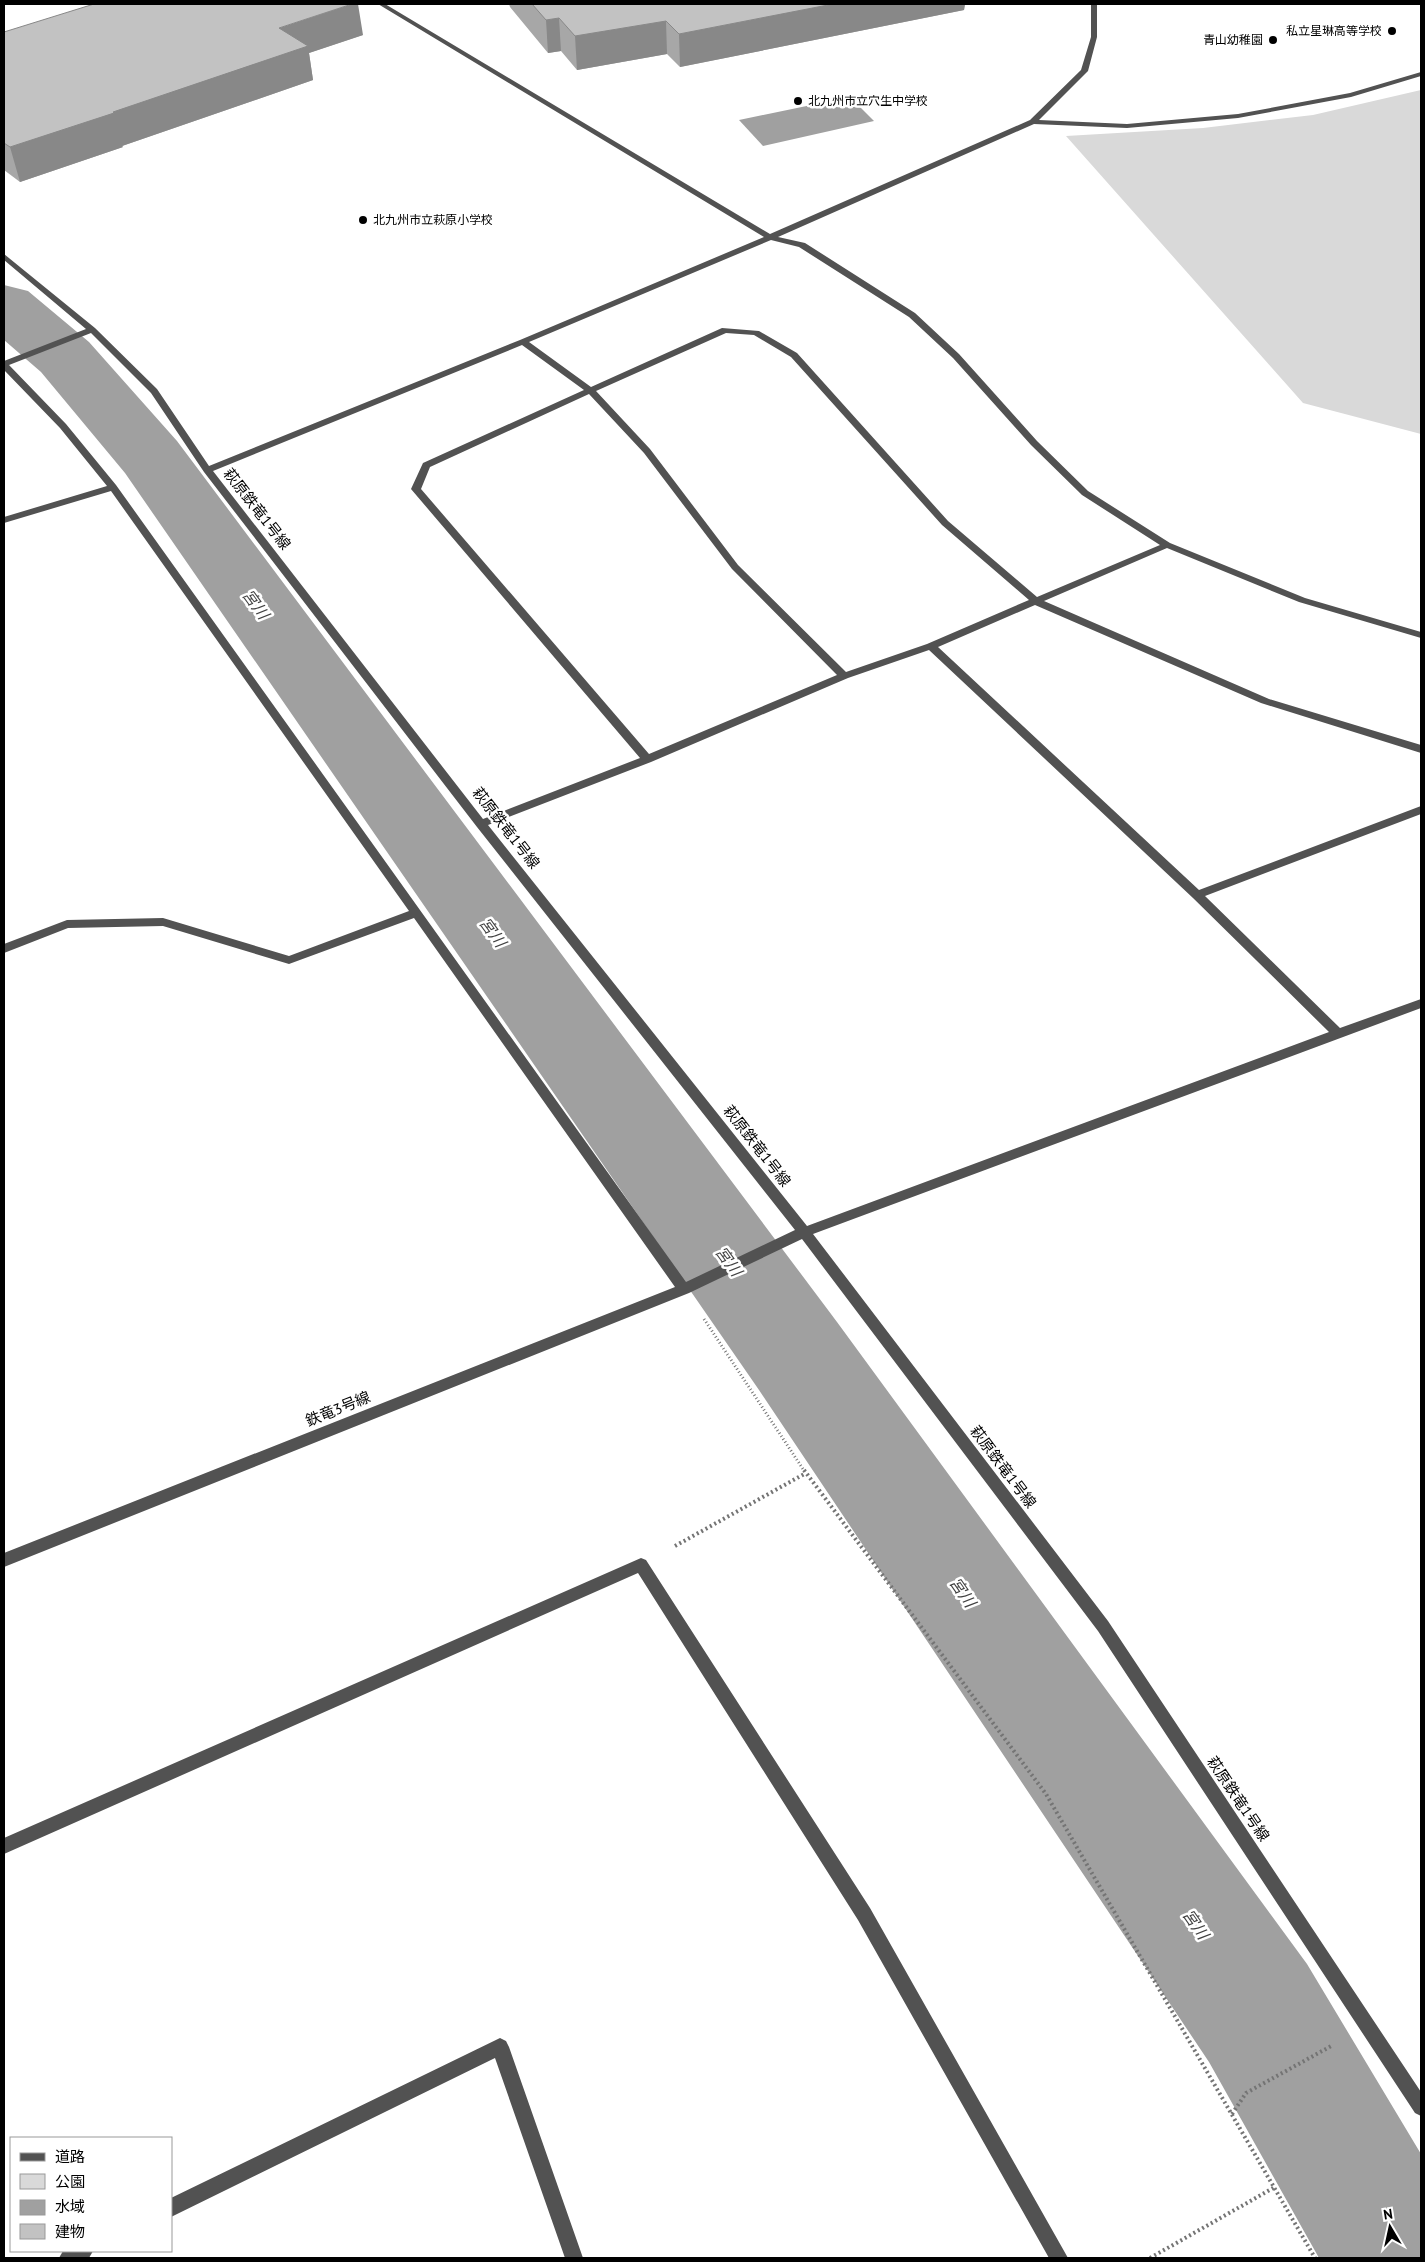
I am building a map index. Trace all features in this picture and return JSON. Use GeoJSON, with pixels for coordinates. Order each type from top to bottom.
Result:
{"type":"FeatureCollection","features":[{"type":"Feature","properties":{"kind":"street"},"geometry":{"type":"LineString","coordinates":[[381,4],[770,237],[802,245],[912,315],[956,356],[1034,443],[1085,493],[1167,545],[1302,600],[1421,635]]}},
{"type":"Feature","properties":{"kind":"street"},"geometry":{"type":"LineString","coordinates":[[207,470],[523,342],[1033,122],[1084,70],[1094,37],[1094,4]]}},
{"type":"Feature","properties":{"kind":"street"},"geometry":{"type":"LineString","coordinates":[[1033,122],[1126,126],[1250,113],[1332,100],[1395,84],[1421,74]]}},
{"type":"Feature","properties":{"kind":"street","name":"萩原鉄竜1号線"},"geometry":{"type":"LineString","coordinates":[[4,256],[92,330],[154,391],[207,470],[481,824],[804,1232],[1103,1626],[1369,2025],[1421,2107]]}},
{"type":"Feature","properties":{"kind":"street"},"geometry":{"type":"LineString","coordinates":[[92,330],[4,365],[63,426],[113,487],[684,1288]]}},
{"type":"Feature","properties":{"kind":"street"},"geometry":{"type":"LineString","coordinates":[[647,759],[416,489],[426,465],[592,392],[725,330],[756,333],[794,355],[945,523],[1037,602],[1146,651],[1265,700],[1421,749]]}},
{"type":"Feature","properties":{"kind":"street"},"geometry":{"type":"LineString","coordinates":[[523,342],[592,392],[647,451],[735,568],[844,676]]}},
{"type":"Feature","properties":{"kind":"street"},"geometry":{"type":"LineString","coordinates":[[4,520],[113,487]]}},
{"type":"Feature","properties":{"kind":"street"},"geometry":{"type":"LineString","coordinates":[[481,824],[647,759],[844,676],[931,646],[1167,545]]}},
{"type":"Feature","properties":{"kind":"street"},"geometry":{"type":"LineString","coordinates":[[931,646],[1197,895],[1338,1034]]}},
{"type":"Feature","properties":{"kind":"street"},"geometry":{"type":"LineString","coordinates":[[1197,895],[1421,810]]}},
{"type":"Feature","properties":{"kind":"street"},"geometry":{"type":"LineString","coordinates":[[4,949],[67,924],[163,922],[290,960],[416,914]]}},
{"type":"Feature","properties":{"kind":"street","name":"鉄竜3号線"},"geometry":{"type":"LineString","coordinates":[[4,1560],[684,1288],[804,1232],[1421,1003]]}},
{"type":"Feature","properties":{"kind":"street"},"geometry":{"type":"LineString","coordinates":[[4,1846],[641,1565],[864,1914],[1059,2258]]}},
{"type":"Feature","properties":{"kind":"street"},"geometry":{"type":"LineString","coordinates":[[172,2208],[500,2047],[574,2258]]}},
{"type":"Feature","properties":{"kind":"street"},"geometry":{"type":"LineString","coordinates":[[68,2258],[82,2252]]}},
{"type":"Feature","properties":{"kind":"path"},"geometry":{"type":"LineString","coordinates":[[684,1288],[806,1473],[1046,1794],[1316,2258]]}},
{"type":"Feature","properties":{"kind":"path"},"geometry":{"type":"LineString","coordinates":[[641,1565],[806,1473]]}},
{"type":"Feature","properties":{"kind":"path"},"geometry":{"type":"LineString","coordinates":[[1232,2114],[1246,2093],[1369,2025]]}},
{"type":"Feature","properties":{"kind":"path"},"geometry":{"type":"LineString","coordinates":[[1150,2258],[1275,2187]]}},
{"type":"Feature","properties":{"kind":"green space"},"geometry":{"type":"Polygon","coordinates":[[[1421,90],[1421,434],[1303,403],[1066,136],[1203,128],[1313,115],[1421,90]]]}},
{"type":"Feature","properties":{"kind":"water"},"geometry":{"type":"Polygon","coordinates":[[[850,97],[874,121],[763,146],[739,120],[850,97]]]}},
{"type":"Feature","properties":{"kind":"building"},"geometry":{"type":"Polygon","coordinates":[[[94,4],[352,4],[279,28],[308,46],[10,147],[4,143],[4,32],[94,4]]]}},
{"type":"Feature","properties":{"kind":"building"},"geometry":{"type":"Polygon","coordinates":[[[532,4],[833,4],[679,34],[666,21],[575,36],[559,18],[546,20],[532,4]]]}},
{"type":"Feature","properties":{"kind":"waterway","name":"宮川"},"geometry":{"type":"LineString","coordinates":[[4,305],[65,357],[151,457],[798,1356],[1258,2013],[1400,2258]]}},
{"type":"Feature","properties":{"kind":"place","name":"私立星琳高等学校"},"geometry":{"type":"Point","coordinates":[1392,31]}},
{"type":"Feature","properties":{"kind":"place","name":"青山幼稚園"},"geometry":{"type":"Point","coordinates":[1273,40]}},
{"type":"Feature","properties":{"kind":"place","name":"北九州市立穴生中学校"},"geometry":{"type":"Point","coordinates":[798,101]}},
{"type":"Feature","properties":{"kind":"place","name":"北九州市立萩原小学校"},"geometry":{"type":"Point","coordinates":[363,220]}}]}
